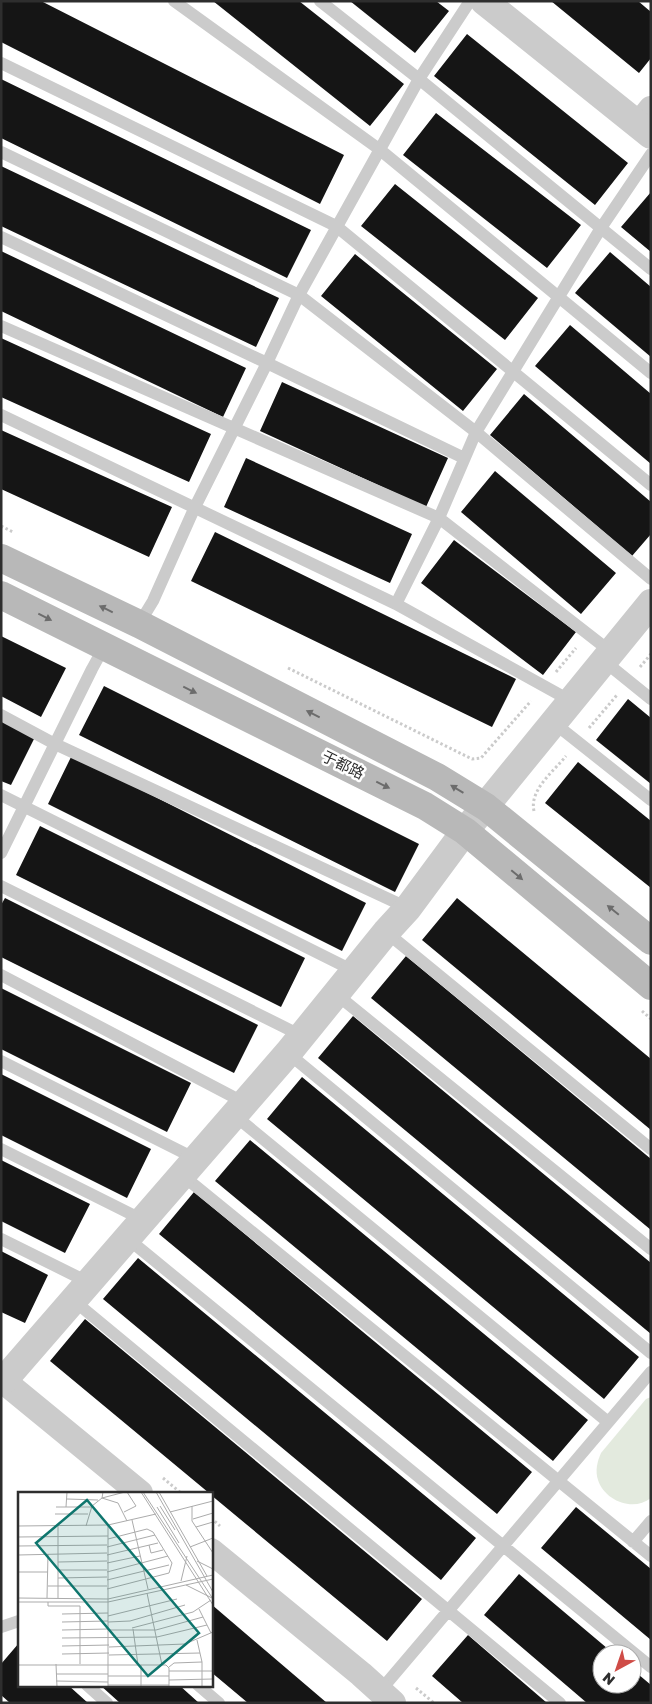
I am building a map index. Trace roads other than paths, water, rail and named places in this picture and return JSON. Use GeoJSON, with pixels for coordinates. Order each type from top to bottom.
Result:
{"type":"FeatureCollection","features":[{"type":"Feature","properties":{"kind":"main road","name":"于都路"},"geometry":{"type":"LineString","coordinates":[[1,558],[139,624],[437,777],[486,807],[651,941]]}},
{"type":"Feature","properties":{"kind":"main road","name":"于都路"},"geometry":{"type":"LineString","coordinates":[[1,595],[425,806],[465,831],[643,996]]}},
{"type":"Feature","properties":{"kind":"street"},"geometry":{"type":"LineString","coordinates":[[484,1],[647,123]]}},
{"type":"Feature","properties":{"kind":"street"},"geometry":{"type":"LineString","coordinates":[[139,1492],[2,1380],[295,1044],[386,932],[408,908],[465,831],[651,603]]}},
{"type":"Feature","properties":{"kind":"street"},"geometry":{"type":"LineString","coordinates":[[212,1552],[387,1697]]}},
{"type":"Feature","properties":{"kind":"lane"},"geometry":{"type":"LineString","coordinates":[[174,1],[380,149],[651,373]]}},
{"type":"Feature","properties":{"kind":"lane"},"geometry":{"type":"LineString","coordinates":[[320,1],[419,79],[651,269]]}},
{"type":"Feature","properties":{"kind":"lane"},"geometry":{"type":"LineString","coordinates":[[139,624],[152,601],[194,509],[267,363],[299,294],[419,79],[470,1]]}},
{"type":"Feature","properties":{"kind":"lane"},"geometry":{"type":"LineString","coordinates":[[1,64],[336,226],[651,485]]}},
{"type":"Feature","properties":{"kind":"lane"},"geometry":{"type":"LineString","coordinates":[[1,152],[299,294],[476,432],[651,579]]}},
{"type":"Feature","properties":{"kind":"lane"},"geometry":{"type":"LineString","coordinates":[[396,604],[439,518],[476,432],[601,228],[651,154]]}},
{"type":"Feature","properties":{"kind":"lane"},"geometry":{"type":"LineString","coordinates":[[1,238],[464,458]]}},
{"type":"Feature","properties":{"kind":"lane"},"geometry":{"type":"LineString","coordinates":[[1,326],[439,518],[588,633],[628,681],[651,700]]}},
{"type":"Feature","properties":{"kind":"lane"},"geometry":{"type":"LineString","coordinates":[[1,415],[396,604],[571,702]]}},
{"type":"Feature","properties":{"kind":"lane"},"geometry":{"type":"LineString","coordinates":[[1,853],[104,647]]}},
{"type":"Feature","properties":{"kind":"lane"},"geometry":{"type":"LineString","coordinates":[[1,715],[55,744],[408,908]]}},
{"type":"Feature","properties":{"kind":"lane"},"geometry":{"type":"LineString","coordinates":[[554,723],[651,800]]}},
{"type":"Feature","properties":{"kind":"lane"},"geometry":{"type":"LineString","coordinates":[[1,795],[354,971]]}},
{"type":"Feature","properties":{"kind":"lane"},"geometry":{"type":"LineString","coordinates":[[1,886],[295,1044],[651,1353]]}},
{"type":"Feature","properties":{"kind":"lane"},"geometry":{"type":"LineString","coordinates":[[386,932],[651,1148]]}},
{"type":"Feature","properties":{"kind":"lane"},"geometry":{"type":"LineString","coordinates":[[1,975],[239,1109],[608,1422]]}},
{"type":"Feature","properties":{"kind":"lane"},"geometry":{"type":"LineString","coordinates":[[336,994],[651,1249]]}},
{"type":"Feature","properties":{"kind":"lane"},"geometry":{"type":"LineString","coordinates":[[1,1062],[189,1167],[558,1481],[651,1556]]}},
{"type":"Feature","properties":{"kind":"lane"},"geometry":{"type":"LineString","coordinates":[[1,1149],[135,1229],[503,1546],[651,1667]]}},
{"type":"Feature","properties":{"kind":"lane"},"geometry":{"type":"LineString","coordinates":[[1,1240],[81,1291],[449,1610],[560,1703]]}},
{"type":"Feature","properties":{"kind":"lane"},"geometry":{"type":"LineString","coordinates":[[387,1697],[449,1610],[651,1372]]}},
{"type":"Feature","properties":{"kind":"lane"},"geometry":{"type":"LineString","coordinates":[[633,1542],[651,1521]]}},
{"type":"Feature","properties":{"kind":"lane"},"geometry":{"type":"LineString","coordinates":[[1,1627],[18,1623]]}},
{"type":"Feature","properties":{"kind":"lane"},"geometry":{"type":"LineString","coordinates":[[88,1686],[107,1703]]}},
{"type":"Feature","properties":{"kind":"lane"},"geometry":{"type":"LineString","coordinates":[[199,1686],[218,1703]]}}]}
